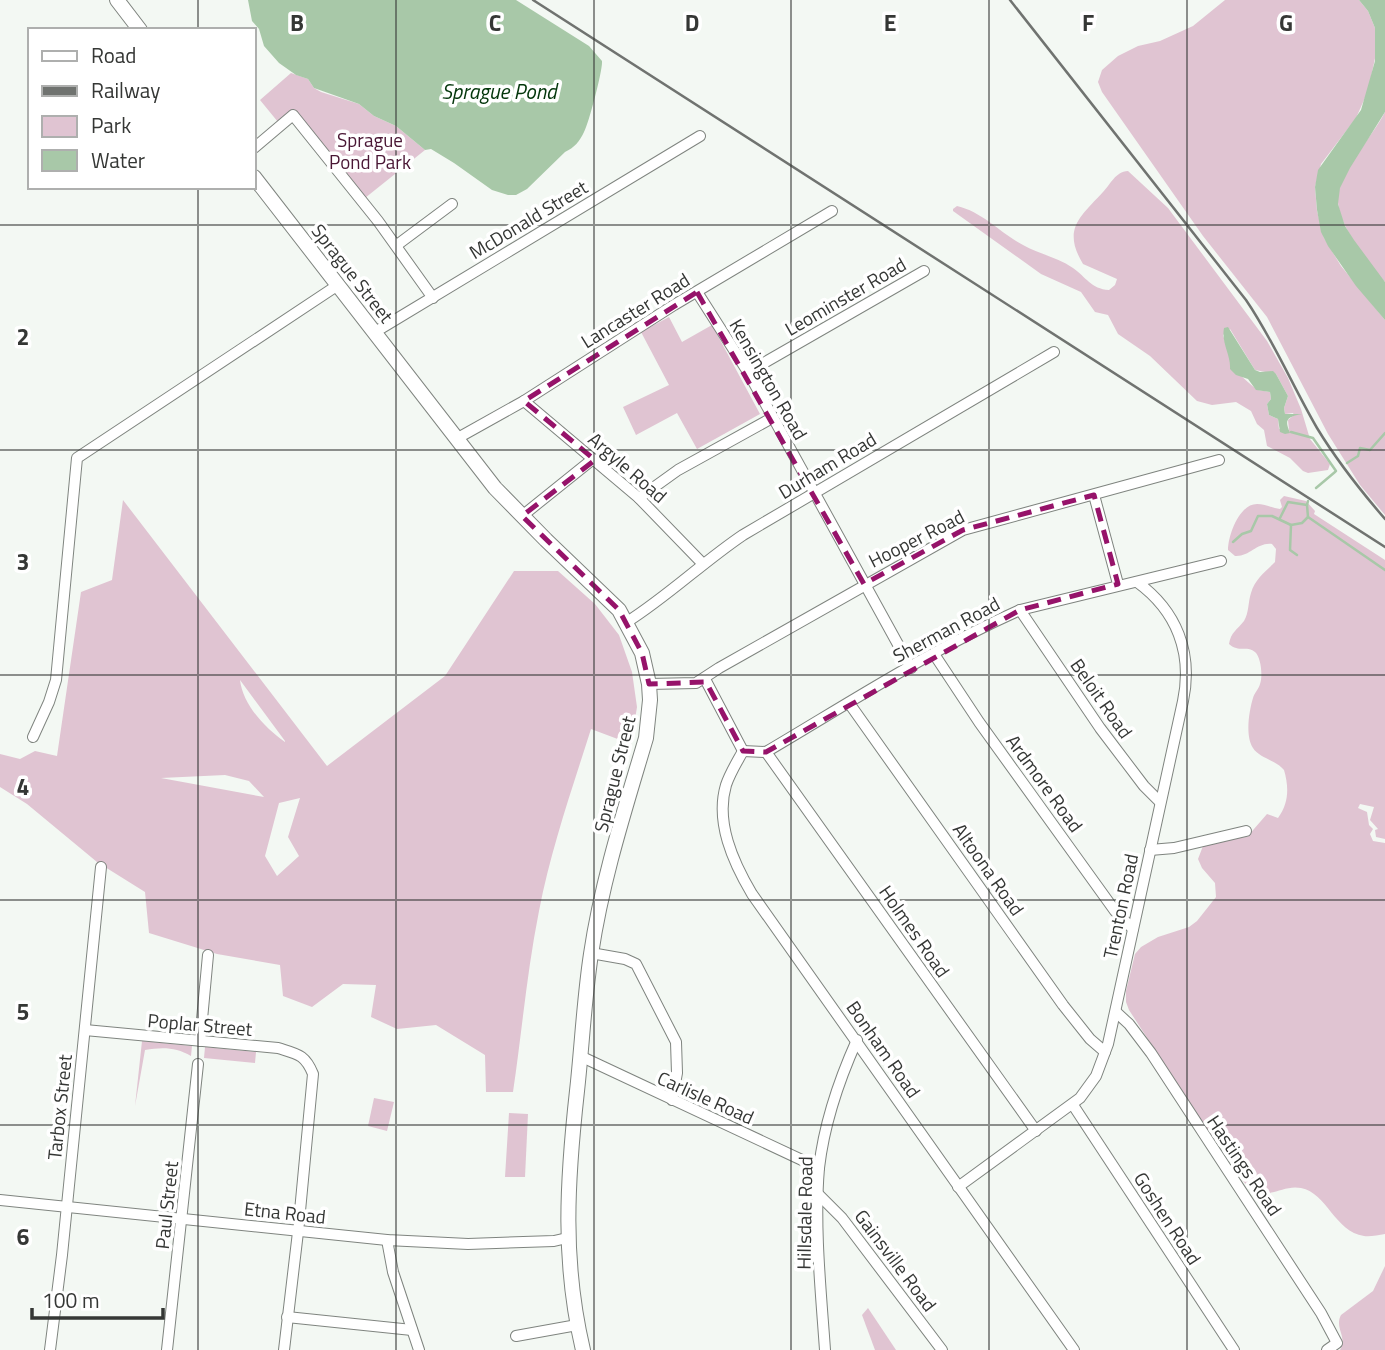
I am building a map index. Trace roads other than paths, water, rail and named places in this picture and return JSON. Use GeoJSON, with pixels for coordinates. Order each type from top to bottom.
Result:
{"type":"FeatureCollection","features":[{"type":"Feature","properties":{"kind":"main road"},"geometry":{"type":"LineString","coordinates":[[117,0],[138,28]]}},
{"type":"Feature","properties":{"kind":"main road","name":"Sprague Street"},"geometry":{"type":"LineString","coordinates":[[256,180],[495,488],[619,610],[642,653],[650,701],[646,738],[608,873],[591,953],[570,1148],[567,1238],[577,1325],[583,1350]]}},
{"type":"Feature","properties":{"kind":"street"},"geometry":{"type":"LineString","coordinates":[[256,146],[293,115],[397,246],[433,298]]}},
{"type":"Feature","properties":{"kind":"street","name":"McDonald Street"},"geometry":{"type":"LineString","coordinates":[[375,332],[700,136]]}},
{"type":"Feature","properties":{"kind":"street"},"geometry":{"type":"LineString","coordinates":[[397,246],[452,204]]}},
{"type":"Feature","properties":{"kind":"street","name":"Lancaster Road"},"geometry":{"type":"LineString","coordinates":[[456,439],[524,401],[832,211]]}},
{"type":"Feature","properties":{"kind":"street","name":"Leominster Road"},"geometry":{"type":"LineString","coordinates":[[748,372],[924,271]]}},
{"type":"Feature","properties":{"kind":"street"},"geometry":{"type":"LineString","coordinates":[[33,737],[49,702],[57,671],[77,458],[338,285]]}},
{"type":"Feature","properties":{"kind":"street","name":"Kensington Road"},"geometry":{"type":"LineString","coordinates":[[697,292],[748,372],[911,668]]}},
{"type":"Feature","properties":{"kind":"street","name":"Durham Road"},"geometry":{"type":"LineString","coordinates":[[627,622],[658,602],[743,535],[1054,352]]}},
{"type":"Feature","properties":{"kind":"street","name":"Argyle Road"},"geometry":{"type":"LineString","coordinates":[[524,401],[639,498],[703,564]]}},
{"type":"Feature","properties":{"kind":"street"},"geometry":{"type":"LineString","coordinates":[[639,498],[678,470],[772,418]]}},
{"type":"Feature","properties":{"kind":"street"},"geometry":{"type":"LineString","coordinates":[[522,516],[593,459]]}},
{"type":"Feature","properties":{"kind":"street","name":"Hooper Road"},"geometry":{"type":"LineString","coordinates":[[649,684],[692,684],[705,679],[719,668],[864,584],[963,530],[1219,460]]}},
{"type":"Feature","properties":{"kind":"street"},"geometry":{"type":"LineString","coordinates":[[1094,495],[1118,584]]}},
{"type":"Feature","properties":{"kind":"street","name":"Sherman Road"},"geometry":{"type":"LineString","coordinates":[[766,752],[934,654],[1020,610],[1221,561]]}},
{"type":"Feature","properties":{"kind":"street","name":"Trenton Road"},"geometry":{"type":"LineString","coordinates":[[958,1187],[1073,1105],[1091,1086],[1105,1052],[1185,694],[1187,662],[1182,640],[1162,605],[1137,582]]}},
{"type":"Feature","properties":{"kind":"street","name":"Beloit Road"},"geometry":{"type":"LineString","coordinates":[[1020,610],[1100,728],[1144,786],[1160,802]]}},
{"type":"Feature","properties":{"kind":"street","name":"Ardmore Road"},"geometry":{"type":"LineString","coordinates":[[934,654],[979,722],[1115,911],[1133,929]]}},
{"type":"Feature","properties":{"kind":"street"},"geometry":{"type":"LineString","coordinates":[[705,679],[743,751],[766,752]]}},
{"type":"Feature","properties":{"kind":"street","name":"Altoona Road"},"geometry":{"type":"LineString","coordinates":[[849,702],[1063,1005],[1090,1039],[1105,1052]]}},
{"type":"Feature","properties":{"kind":"street","name":"Bonham Road"},"geometry":{"type":"LineString","coordinates":[[743,751],[729,777],[724,796],[723,819],[739,872],[1074,1350]]}},
{"type":"Feature","properties":{"kind":"street","name":"Holmes Road"},"geometry":{"type":"LineString","coordinates":[[766,752],[1036,1131]]}},
{"type":"Feature","properties":{"kind":"street"},"geometry":{"type":"LineString","coordinates":[[1150,850],[1168,849],[1246,831]]}},
{"type":"Feature","properties":{"kind":"street","name":"Tarbox Street"},"geometry":{"type":"LineString","coordinates":[[50,1350],[101,867]]}},
{"type":"Feature","properties":{"kind":"street"},"geometry":{"type":"LineString","coordinates":[[591,953],[625,959],[636,964],[676,1042],[677,1073],[672,1100]]}},
{"type":"Feature","properties":{"kind":"street"},"geometry":{"type":"LineString","coordinates":[[200,1041],[208,955]]}},
{"type":"Feature","properties":{"kind":"street","name":"Hastings Road"},"geometry":{"type":"LineString","coordinates":[[1116,1012],[1151,1052],[1308,1293],[1332,1347]]}},
{"type":"Feature","properties":{"kind":"street","name":"Poplar Street"},"geometry":{"type":"LineString","coordinates":[[85,1030],[278,1048],[300,1055],[308,1061],[313,1074],[298,1232]]}},
{"type":"Feature","properties":{"kind":"street","name":"Hillsdale Road"},"geometry":{"type":"LineString","coordinates":[[825,1350],[819,1254],[819,1168],[839,1082],[857,1041]]}},
{"type":"Feature","properties":{"kind":"street","name":"Carlisle Road"},"geometry":{"type":"LineString","coordinates":[[580,1056],[819,1168]]}},
{"type":"Feature","properties":{"kind":"street","name":"Paul Street"},"geometry":{"type":"LineString","coordinates":[[167,1350],[198,1064]]}},
{"type":"Feature","properties":{"kind":"street","name":"Goshen Road"},"geometry":{"type":"LineString","coordinates":[[1073,1105],[1234,1350]]}},
{"type":"Feature","properties":{"kind":"street","name":"Gainsville Road"},"geometry":{"type":"LineString","coordinates":[[819,1195],[829,1202],[842,1218],[942,1350]]}},
{"type":"Feature","properties":{"kind":"street","name":"Etna Road"},"geometry":{"type":"LineString","coordinates":[[0,1200],[387,1240],[468,1244],[554,1241],[567,1238]]}},
{"type":"Feature","properties":{"kind":"street"},"geometry":{"type":"LineString","coordinates":[[284,1350],[298,1232]]}},
{"type":"Feature","properties":{"kind":"street"},"geometry":{"type":"LineString","coordinates":[[387,1240],[393,1272],[419,1350]]}},
{"type":"Feature","properties":{"kind":"street"},"geometry":{"type":"LineString","coordinates":[[287,1317],[412,1330]]}},
{"type":"Feature","properties":{"kind":"street"},"geometry":{"type":"LineString","coordinates":[[516,1336],[577,1325]]}},
{"type":"Feature","properties":{"kind":"water","name":"Sprague Pond"},"geometry":{"type":"Polygon","coordinates":[[[248,0],[516,0],[589,46],[602,61],[586,127],[576,144],[527,189],[516,195],[492,190],[431,149],[425,150],[396,126],[374,116],[359,104],[314,88],[308,79],[296,75],[279,63],[264,46],[259,29],[252,21],[248,0]]]}},
{"type":"Feature","properties":{"kind":"water"},"geometry":{"type":"Polygon","coordinates":[[[1359,0],[1385,0],[1385,112],[1350,168],[1340,188],[1338,204],[1345,226],[1385,282],[1385,320],[1356,286],[1328,246],[1321,232],[1315,187],[1318,170],[1361,110],[1375,61],[1375,28],[1368,11],[1359,0]]]}},
{"type":"Feature","properties":{"kind":"water"},"geometry":{"type":"Polygon","coordinates":[[[1228,327],[1255,370],[1273,371],[1276,374],[1288,396],[1285,414],[1302,414],[1288,420],[1290,433],[1280,432],[1278,419],[1269,415],[1267,404],[1271,399],[1270,392],[1256,390],[1248,379],[1236,375],[1230,369],[1223,333],[1224,328],[1228,327]]]}},
{"type":"Feature","properties":{"kind":"waterway"},"geometry":{"type":"LineString","coordinates":[[1291,432],[1313,438],[1336,471]]}},
{"type":"Feature","properties":{"kind":"waterway"},"geometry":{"type":"LineString","coordinates":[[1347,463],[1358,456],[1360,448],[1370,450],[1385,433]]}},
{"type":"Feature","properties":{"kind":"waterway"},"geometry":{"type":"LineString","coordinates":[[1316,488],[1335,472]]}},
{"type":"Feature","properties":{"kind":"waterway"},"geometry":{"type":"LineString","coordinates":[[1280,518],[1288,502],[1307,505],[1308,501]]}},
{"type":"Feature","properties":{"kind":"waterway"},"geometry":{"type":"LineString","coordinates":[[1233,542],[1242,534],[1251,531],[1258,516],[1272,516],[1291,525],[1302,523],[1308,517],[1307,505]]}},
{"type":"Feature","properties":{"kind":"waterway"},"geometry":{"type":"LineString","coordinates":[[1308,517],[1385,570]]}},
{"type":"Feature","properties":{"kind":"waterway"},"geometry":{"type":"LineString","coordinates":[[1291,525],[1290,550],[1297,555]]}},
{"type":"Feature","properties":{"kind":"railway"},"geometry":{"type":"LineString","coordinates":[[533,0],[1385,547]]}},
{"type":"Feature","properties":{"kind":"railway"},"geometry":{"type":"LineString","coordinates":[[1010,0],[1246,300],[1325,440],[1385,519]]}},
{"type":"Feature","properties":{"kind":"park label","name":"Sprague Pond Park"},"geometry":{"type":"Point","coordinates":[370,150]}}]}
